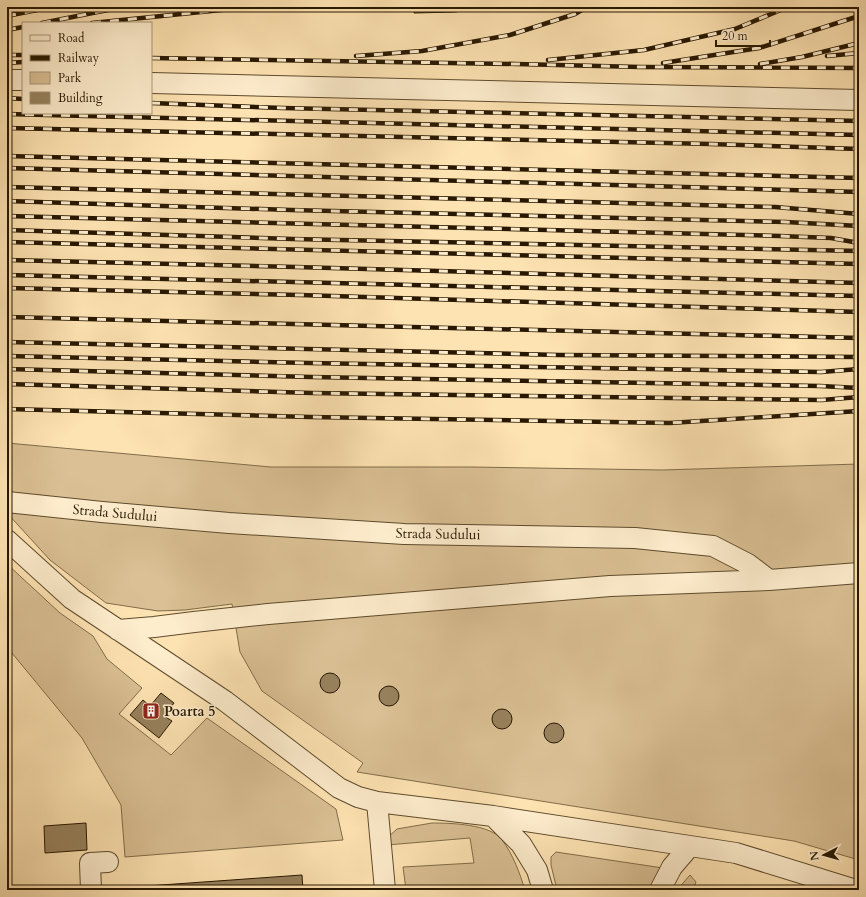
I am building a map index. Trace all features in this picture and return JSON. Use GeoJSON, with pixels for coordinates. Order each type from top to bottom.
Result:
{"type":"FeatureCollection","features":[{"type":"Feature","properties":{"kind":"street"},"geometry":{"type":"LineString","coordinates":[[7,80],[22,80]]}},
{"type":"Feature","properties":{"kind":"street"},"geometry":{"type":"LineString","coordinates":[[152,83],[859,100]]}},
{"type":"Feature","properties":{"kind":"street","name":"Strada Sudului"},"geometry":{"type":"LineString","coordinates":[[7,502],[214,522],[404,534],[635,538],[714,546],[748,564],[769,580]]}},
{"type":"Feature","properties":{"kind":"street"},"geometry":{"type":"LineString","coordinates":[[7,540],[72,599],[225,701],[339,788],[358,797],[376,802],[493,816],[736,853],[855,890]]}},
{"type":"Feature","properties":{"kind":"street"},"geometry":{"type":"LineString","coordinates":[[118,630],[268,614],[610,586],[769,580],[859,573]]}},
{"type":"Feature","properties":{"kind":"street"},"geometry":{"type":"LineString","coordinates":[[376,802],[385,890]]}},
{"type":"Feature","properties":{"kind":"street"},"geometry":{"type":"LineString","coordinates":[[493,816],[521,844],[537,870],[543,890]]}},
{"type":"Feature","properties":{"kind":"street"},"geometry":{"type":"LineString","coordinates":[[660,890],[672,868],[690,846]]}},
{"type":"Feature","properties":{"kind":"street"},"geometry":{"type":"LineString","coordinates":[[92,890],[90,863],[108,862]]}},
{"type":"Feature","properties":{"kind":"green space"},"geometry":{"type":"Polygon","coordinates":[[[7,443],[271,467],[471,467],[662,470],[859,464],[859,860],[794,841],[357,772],[363,763],[262,691],[240,652],[232,604],[185,610],[158,611],[106,603],[50,560],[7,513],[7,443]]]}},
{"type":"Feature","properties":{"kind":"green space"},"geometry":{"type":"Polygon","coordinates":[[[7,564],[60,613],[93,636],[107,659],[142,688],[119,714],[171,755],[207,718],[336,809],[343,840],[125,857],[121,805],[82,738],[7,647],[7,564]]]}},
{"type":"Feature","properties":{"kind":"green space"},"geometry":{"type":"Polygon","coordinates":[[[432,823],[449,823],[470,826],[489,831],[497,835],[502,840],[513,858],[525,890],[406,890],[403,867],[474,863],[470,838],[387,845],[386,839],[397,829],[432,823]]]}},
{"type":"Feature","properties":{"kind":"green space"},"geometry":{"type":"Polygon","coordinates":[[[556,852],[663,868],[664,872],[647,890],[605,890],[571,887],[570,890],[557,890],[551,865],[551,857],[556,852]]]}},
{"type":"Feature","properties":{"kind":"green space"},"geometry":{"type":"Polygon","coordinates":[[[690,875],[696,882],[693,890],[677,890],[690,875]]]}},
{"type":"Feature","properties":{"kind":"building"},"geometry":{"type":"Polygon","coordinates":[[[414,7],[489,7],[455,12],[414,13],[414,7]]]}},
{"type":"Feature","properties":{"kind":"building"},"geometry":{"type":"Polygon","coordinates":[[[330,673],[337,676],[340,683],[337,690],[330,693],[323,690],[320,683],[323,676],[330,673]]]}},
{"type":"Feature","properties":{"kind":"building"},"geometry":{"type":"Polygon","coordinates":[[[389,686],[396,689],[399,696],[396,703],[389,706],[382,703],[379,696],[382,689],[389,686]]]}},
{"type":"Feature","properties":{"kind":"building","name":"Poarta 5"},"geometry":{"type":"Polygon","coordinates":[[[161,693],[174,703],[164,716],[172,721],[159,738],[130,715],[143,700],[150,706],[161,693]]]}},
{"type":"Feature","properties":{"kind":"building"},"geometry":{"type":"Polygon","coordinates":[[[502,709],[509,712],[512,719],[509,726],[502,729],[495,726],[492,719],[495,712],[502,709]]]}},
{"type":"Feature","properties":{"kind":"building"},"geometry":{"type":"Polygon","coordinates":[[[554,723],[561,726],[564,733],[561,740],[554,743],[547,740],[544,733],[547,726],[554,723]]]}},
{"type":"Feature","properties":{"kind":"building"},"geometry":{"type":"Polygon","coordinates":[[[86,823],[87,850],[45,853],[44,826],[86,823]]]}},
{"type":"Feature","properties":{"kind":"building"},"geometry":{"type":"Polygon","coordinates":[[[302,875],[303,890],[119,890],[119,888],[302,875]]]}},
{"type":"Feature","properties":{"kind":"railway"},"geometry":{"type":"LineString","coordinates":[[7,10],[15,7]]}},
{"type":"Feature","properties":{"kind":"railway"},"geometry":{"type":"LineString","coordinates":[[7,16],[52,7]]}},
{"type":"Feature","properties":{"kind":"railway"},"geometry":{"type":"LineString","coordinates":[[47,22],[123,7]]}},
{"type":"Feature","properties":{"kind":"railway"},"geometry":{"type":"LineString","coordinates":[[102,22],[251,7]]}},
{"type":"Feature","properties":{"kind":"railway"},"geometry":{"type":"LineString","coordinates":[[356,56],[422,51],[510,35],[575,14],[587,7]]}},
{"type":"Feature","properties":{"kind":"railway"},"geometry":{"type":"LineString","coordinates":[[548,60],[644,50],[735,29],[788,7]]}},
{"type":"Feature","properties":{"kind":"railway"},"geometry":{"type":"LineString","coordinates":[[663,63],[759,48],[859,16]]}},
{"type":"Feature","properties":{"kind":"railway"},"geometry":{"type":"LineString","coordinates":[[7,30],[22,27]]}},
{"type":"Feature","properties":{"kind":"railway"},"geometry":{"type":"LineString","coordinates":[[760,64],[802,57],[859,43]]}},
{"type":"Feature","properties":{"kind":"railway"},"geometry":{"type":"LineString","coordinates":[[827,56],[859,53]]}},
{"type":"Feature","properties":{"kind":"railway"},"geometry":{"type":"LineString","coordinates":[[7,55],[22,55]]}},
{"type":"Feature","properties":{"kind":"railway"},"geometry":{"type":"LineString","coordinates":[[152,58],[640,67],[859,68]]}},
{"type":"Feature","properties":{"kind":"railway"},"geometry":{"type":"LineString","coordinates":[[7,63],[22,62]]}},
{"type":"Feature","properties":{"kind":"railway"},"geometry":{"type":"LineString","coordinates":[[7,98],[22,99]]}},
{"type":"Feature","properties":{"kind":"railway"},"geometry":{"type":"LineString","coordinates":[[152,103],[283,108],[859,121]]}},
{"type":"Feature","properties":{"kind":"railway"},"geometry":{"type":"LineString","coordinates":[[7,114],[859,135]]}},
{"type":"Feature","properties":{"kind":"railway"},"geometry":{"type":"LineString","coordinates":[[7,128],[710,144],[859,149]]}},
{"type":"Feature","properties":{"kind":"railway"},"geometry":{"type":"LineString","coordinates":[[7,156],[859,178]]}},
{"type":"Feature","properties":{"kind":"railway"},"geometry":{"type":"LineString","coordinates":[[7,168],[859,192]]}},
{"type":"Feature","properties":{"kind":"railway"},"geometry":{"type":"LineString","coordinates":[[7,187],[775,207],[859,214]]}},
{"type":"Feature","properties":{"kind":"railway"},"geometry":{"type":"LineString","coordinates":[[7,201],[291,210],[786,222],[859,226]]}},
{"type":"Feature","properties":{"kind":"railway"},"geometry":{"type":"LineString","coordinates":[[7,216],[780,236],[831,238],[859,243]]}},
{"type":"Feature","properties":{"kind":"railway"},"geometry":{"type":"LineString","coordinates":[[7,230],[292,239],[859,251]]}},
{"type":"Feature","properties":{"kind":"railway"},"geometry":{"type":"LineString","coordinates":[[7,242],[859,264]]}},
{"type":"Feature","properties":{"kind":"railway"},"geometry":{"type":"LineString","coordinates":[[7,260],[859,283]]}},
{"type":"Feature","properties":{"kind":"railway"},"geometry":{"type":"LineString","coordinates":[[7,275],[859,296]]}},
{"type":"Feature","properties":{"kind":"railway"},"geometry":{"type":"LineString","coordinates":[[7,288],[300,295],[859,312]]}},
{"type":"Feature","properties":{"kind":"railway"},"geometry":{"type":"LineString","coordinates":[[7,317],[859,338]]}},
{"type":"Feature","properties":{"kind":"railway"},"geometry":{"type":"LineString","coordinates":[[7,342],[559,355],[859,357]]}},
{"type":"Feature","properties":{"kind":"railway"},"geometry":{"type":"LineString","coordinates":[[7,356],[821,372],[859,369]]}},
{"type":"Feature","properties":{"kind":"railway"},"geometry":{"type":"LineString","coordinates":[[7,369],[311,377],[820,386],[859,388]]}},
{"type":"Feature","properties":{"kind":"railway"},"geometry":{"type":"LineString","coordinates":[[7,384],[312,393],[822,400],[859,397]]}},
{"type":"Feature","properties":{"kind":"railway"},"geometry":{"type":"LineString","coordinates":[[7,409],[310,417],[670,423],[859,411]]}},
{"type":"Feature","properties":{"kind":"place","name":"Poarta 5"},"geometry":{"type":"Point","coordinates":[151,711]}}]}
